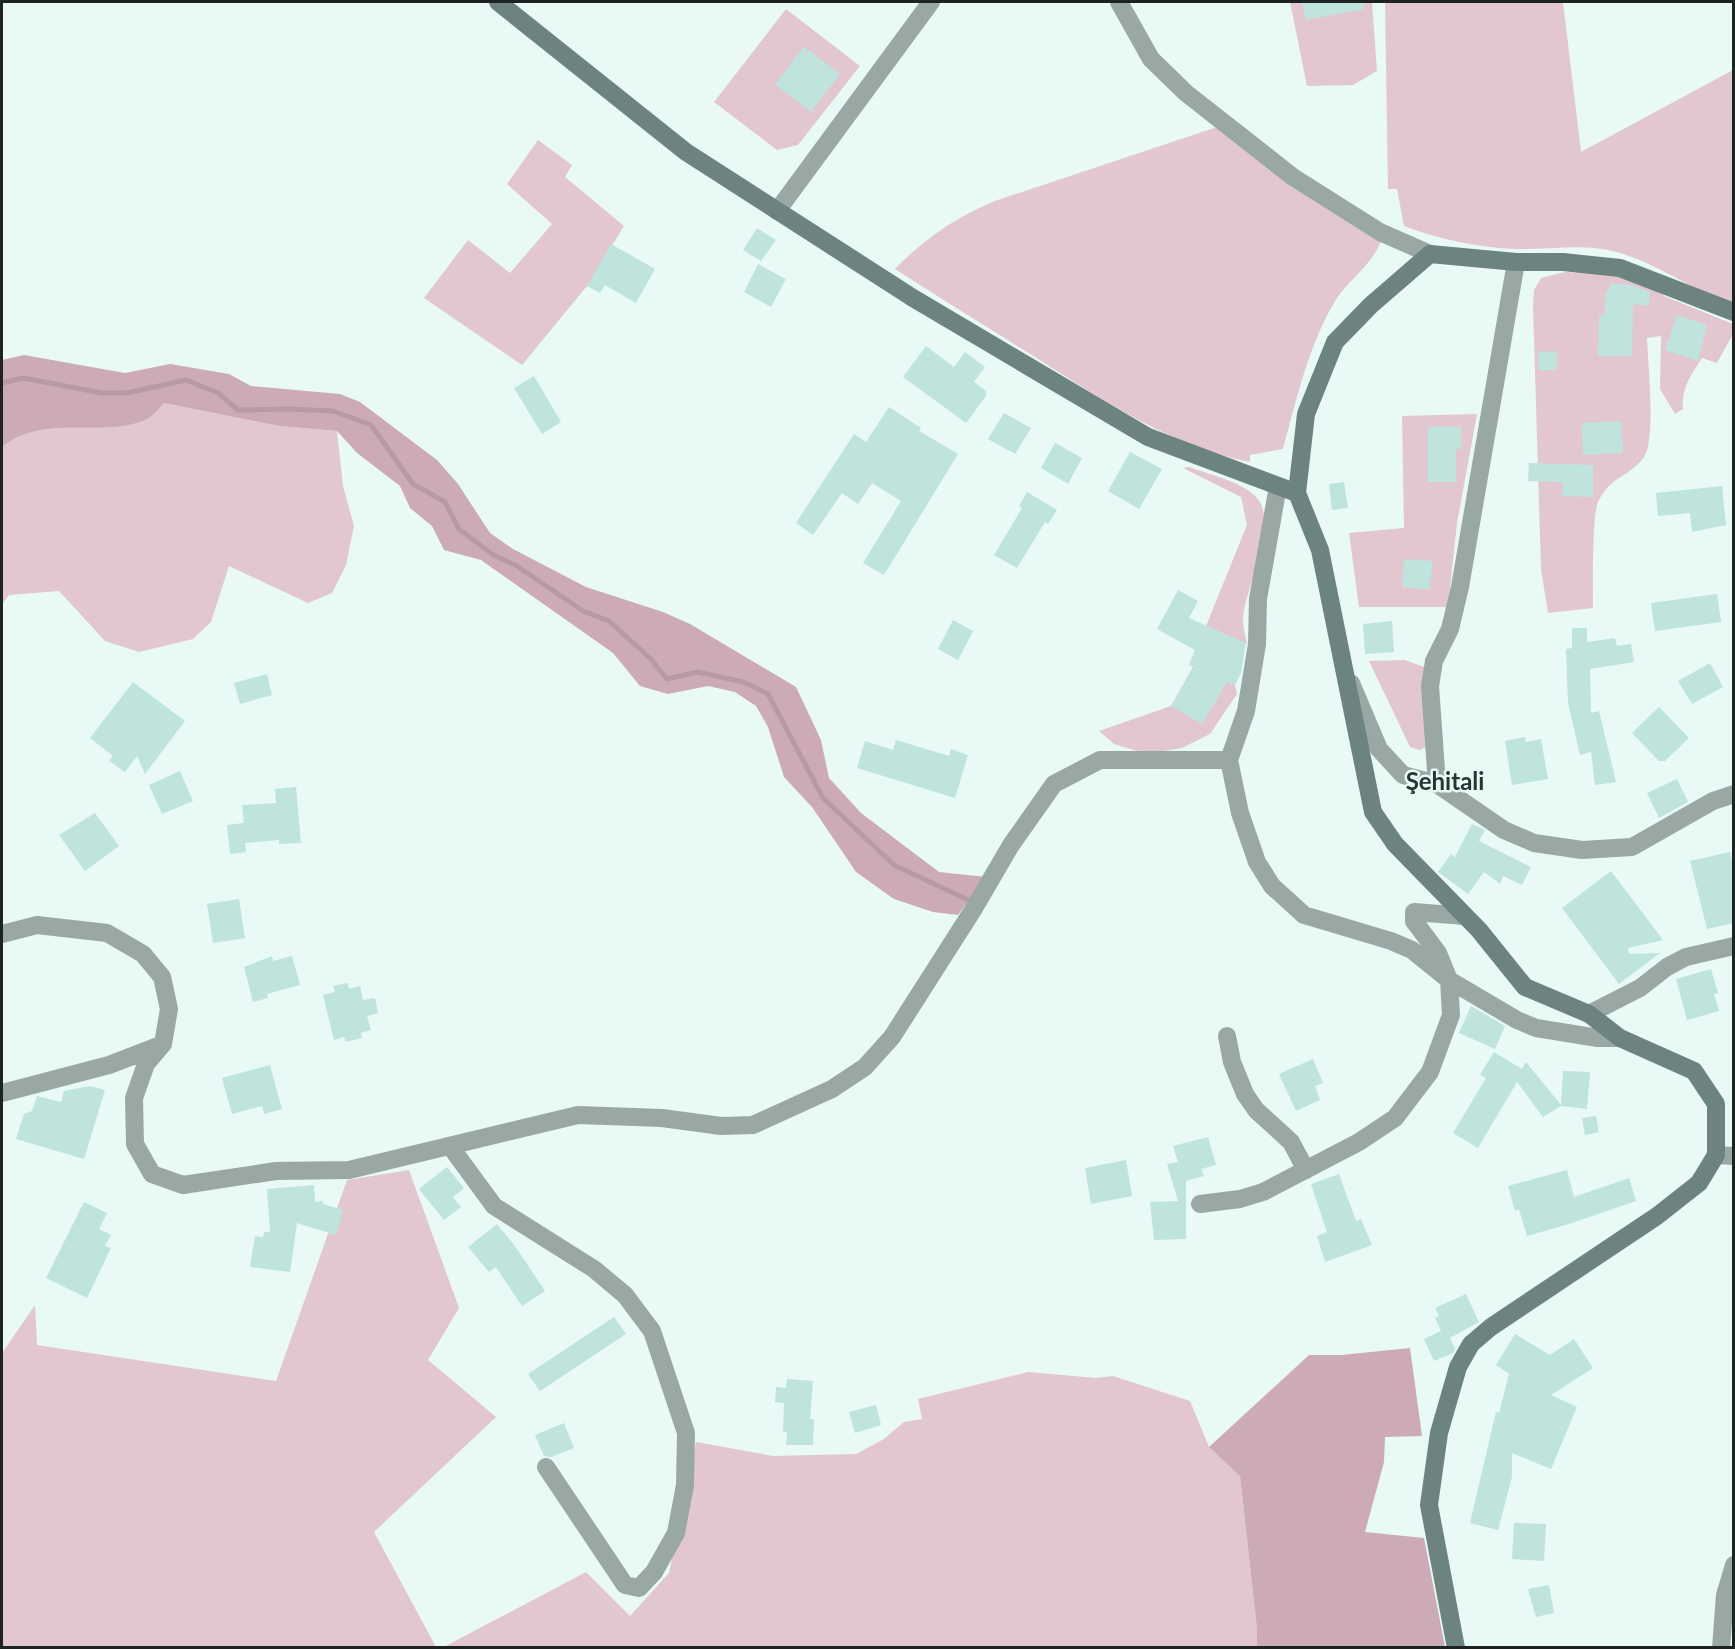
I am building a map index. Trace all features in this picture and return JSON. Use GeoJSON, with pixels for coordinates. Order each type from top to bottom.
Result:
{"type":"FeatureCollection","features":[{"type":"Feature","properties":{"kind":"street"},"geometry":{"type":"LineString","coordinates":[[498,2],[686,152],[913,298],[1148,438],[1297,493]]}},
{"type":"Feature","properties":{"kind":"street"},"geometry":{"type":"LineString","coordinates":[[777,212],[931,2]]}},
{"type":"Feature","properties":{"kind":"street"},"geometry":{"type":"LineString","coordinates":[[1119,2],[1151,59],[1186,93],[1293,177],[1380,232],[1430,254],[1620,268],[1734,312]]}},
{"type":"Feature","properties":{"kind":"street"},"geometry":{"type":"LineString","coordinates":[[1430,254],[1371,305],[1335,342],[1306,414],[1297,493],[1320,550],[1373,812],[1395,844],[1465,916],[1525,987],[1589,1014],[1620,1038],[1694,1071],[1716,1104],[1725,1156],[1699,1184],[1657,1216],[1491,1328],[1471,1344],[1458,1367],[1439,1433],[1429,1505],[1456,1647]]}},
{"type":"Feature","properties":{"kind":"street"},"geometry":{"type":"LineString","coordinates":[[1437,784],[1430,686],[1434,661],[1450,629],[1461,587],[1516,262]]}},
{"type":"Feature","properties":{"kind":"street"},"geometry":{"type":"LineString","coordinates":[[1278,486],[1258,599],[1257,644],[1246,711],[1229,760],[1240,813],[1257,862],[1272,886],[1304,915],[1412,950],[1449,980],[1517,1020],[1536,1028],[1598,1038],[1620,1038]]}},
{"type":"Feature","properties":{"kind":"street"},"geometry":{"type":"LineString","coordinates":[[1340,656],[1378,749],[1403,775],[1437,784],[1504,830],[1534,843],[1582,850],[1632,847],[1713,801],[1734,794]]}},
{"type":"Feature","properties":{"kind":"street"},"geometry":{"type":"LineString","coordinates":[[2,934],[37,925],[107,933],[143,954],[162,977],[169,1009],[163,1044],[146,1064],[134,1098],[135,1144],[152,1174],[183,1185],[276,1171],[349,1170],[578,1114],[662,1118],[721,1126],[753,1125],[832,1089],[865,1067],[892,1037],[973,910],[1011,845],[1054,783],[1100,760],[1229,760]]}},
{"type":"Feature","properties":{"kind":"street"},"geometry":{"type":"LineString","coordinates":[[1200,1204],[1240,1199],[1263,1192],[1359,1142],[1395,1119],[1430,1072],[1444,1040],[1451,1015],[1449,980],[1438,953],[1414,921],[1414,912],[1465,916]]}},
{"type":"Feature","properties":{"kind":"street"},"geometry":{"type":"LineString","coordinates":[[1589,1014],[1640,988],[1666,967],[1686,957],[1734,946]]}},
{"type":"Feature","properties":{"kind":"street"},"geometry":{"type":"LineString","coordinates":[[1227,1036],[1232,1062],[1245,1094],[1256,1110],[1291,1142],[1306,1170]]}},
{"type":"Feature","properties":{"kind":"street"},"geometry":{"type":"LineString","coordinates":[[2,1093],[109,1065],[163,1044]]}},
{"type":"Feature","properties":{"kind":"street"},"geometry":{"type":"LineString","coordinates":[[450,1146],[494,1206],[594,1269],[625,1295],[652,1331],[686,1433],[685,1485],[676,1533],[654,1572],[639,1588],[626,1585],[546,1467]]}},
{"type":"Feature","properties":{"kind":"street"},"geometry":{"type":"LineString","coordinates":[[1721,1647],[1725,1595],[1734,1564]]}},
{"type":"Feature","properties":{"kind":"shaded area"},"geometry":{"type":"Polygon","coordinates":[[[1290,2],[1372,2],[1377,71],[1353,85],[1307,86],[1290,2]]]}},
{"type":"Feature","properties":{"kind":"shaded area"},"geometry":{"type":"Polygon","coordinates":[[[1385,2],[1563,2],[1581,152],[1733,70],[1733,305],[1656,267],[1608,250],[1585,247],[1528,249],[1488,247],[1445,239],[1404,226],[1397,189],[1388,189],[1385,2]]]}},
{"type":"Feature","properties":{"kind":"shaded area"},"geometry":{"type":"Polygon","coordinates":[[[786,9],[860,66],[798,145],[777,150],[714,102],[786,9]]]}},
{"type":"Feature","properties":{"kind":"shaded area"},"geometry":{"type":"Polygon","coordinates":[[[1229,123],[1384,230],[1371,259],[1341,292],[1317,336],[1283,449],[1250,455],[1250,462],[1195,446],[1169,435],[1094,394],[895,269],[941,230],[995,201],[1229,123]]]}},
{"type":"Feature","properties":{"kind":"shaded area"},"geometry":{"type":"Polygon","coordinates":[[[538,140],[572,165],[565,177],[624,226],[587,286],[522,365],[424,298],[468,240],[510,273],[552,224],[507,184],[538,140]]]}},
{"type":"Feature","properties":{"kind":"shaded area"},"geometry":{"type":"Polygon","coordinates":[[[1565,272],[1622,274],[1659,287],[1664,296],[1733,324],[1733,334],[1717,363],[1702,358],[1685,388],[1683,409],[1675,414],[1660,389],[1661,336],[1647,338],[1650,382],[1648,448],[1638,464],[1608,487],[1598,502],[1594,536],[1593,608],[1548,613],[1541,569],[1533,306],[1534,290],[1541,278],[1565,272]]]}},
{"type":"Feature","properties":{"kind":"shaded area"},"geometry":{"type":"Polygon","coordinates":[[[24,355],[125,373],[170,364],[229,374],[251,386],[340,394],[360,402],[437,460],[458,484],[490,533],[513,549],[586,587],[663,612],[690,624],[796,687],[821,740],[829,778],[861,813],[939,872],[986,877],[958,915],[933,912],[894,899],[856,872],[812,807],[784,777],[768,727],[756,706],[735,692],[708,686],[668,694],[640,686],[613,653],[481,560],[444,550],[432,526],[410,508],[400,486],[357,453],[337,431],[279,426],[164,403],[149,418],[130,425],[37,431],[19,437],[2,447],[2,360],[24,355]]]}},
{"type":"Feature","properties":{"kind":"shaded area"},"geometry":{"type":"Polygon","coordinates":[[[164,403],[279,426],[337,431],[343,486],[354,526],[346,565],[332,593],[308,603],[229,566],[211,622],[193,639],[139,652],[105,641],[59,591],[9,595],[2,604],[2,447],[19,437],[37,431],[129,425],[149,418],[164,403]]]}},
{"type":"Feature","properties":{"kind":"shaded area"},"geometry":{"type":"Polygon","coordinates":[[[1477,414],[1457,523],[1448,607],[1359,607],[1349,533],[1404,528],[1402,416],[1477,414]]]}},
{"type":"Feature","properties":{"kind":"shaded area"},"geometry":{"type":"Polygon","coordinates":[[[1189,467],[1225,479],[1250,491],[1263,508],[1263,540],[1244,609],[1243,624],[1247,644],[1206,626],[1247,525],[1241,497],[1183,468],[1189,467]]]}},
{"type":"Feature","properties":{"kind":"shaded area"},"geometry":{"type":"Polygon","coordinates":[[[1405,660],[1427,668],[1427,746],[1420,750],[1410,747],[1369,661],[1405,660]]]}},
{"type":"Feature","properties":{"kind":"shaded area"},"geometry":{"type":"Polygon","coordinates":[[[1193,667],[1235,685],[1237,694],[1210,734],[1182,748],[1147,754],[1114,744],[1099,731],[1171,706],[1193,667]]]}},
{"type":"Feature","properties":{"kind":"shaded area"},"geometry":{"type":"Polygon","coordinates":[[[409,1170],[459,1308],[428,1360],[496,1417],[374,1532],[436,1647],[2,1648],[2,1353],[35,1305],[37,1345],[276,1381],[347,1180],[409,1170]]]}},
{"type":"Feature","properties":{"kind":"shaded area"},"geometry":{"type":"Polygon","coordinates":[[[1410,1348],[1422,1436],[1385,1437],[1384,1462],[1365,1532],[1424,1538],[1445,1647],[1257,1647],[1240,1476],[1209,1447],[1309,1355],[1342,1355],[1410,1348]]]}},
{"type":"Feature","properties":{"kind":"shaded area"},"geometry":{"type":"Polygon","coordinates":[[[1028,1372],[1096,1378],[1113,1376],[1190,1401],[1209,1447],[1240,1475],[1257,1647],[442,1648],[586,1572],[630,1616],[669,1573],[696,1442],[773,1456],[856,1454],[884,1439],[904,1422],[922,1419],[918,1399],[1028,1372]]]}},
{"type":"Feature","properties":{"kind":"building"},"geometry":{"type":"Polygon","coordinates":[[[1302,2],[1363,2],[1364,9],[1306,20],[1302,2]]]}},
{"type":"Feature","properties":{"kind":"building"},"geometry":{"type":"Polygon","coordinates":[[[804,47],[840,74],[811,112],[775,84],[804,47]]]}},
{"type":"Feature","properties":{"kind":"building"},"geometry":{"type":"Polygon","coordinates":[[[757,228],[776,240],[761,261],[743,250],[757,228]]]}},
{"type":"Feature","properties":{"kind":"building"},"geometry":{"type":"Polygon","coordinates":[[[611,244],[655,269],[636,303],[605,285],[600,293],[587,286],[611,244]]]}},
{"type":"Feature","properties":{"kind":"building"},"geometry":{"type":"Polygon","coordinates":[[[758,264],[786,279],[771,307],[744,292],[758,264]]]}},
{"type":"Feature","properties":{"kind":"building"},"geometry":{"type":"Polygon","coordinates":[[[1610,283],[1632,285],[1650,292],[1649,306],[1633,304],[1632,356],[1598,356],[1599,316],[1604,316],[1606,291],[1609,291],[1610,283]]]}},
{"type":"Feature","properties":{"kind":"building"},"geometry":{"type":"Polygon","coordinates":[[[1677,315],[1707,325],[1698,361],[1665,350],[1677,315]]]}},
{"type":"Feature","properties":{"kind":"building"},"geometry":{"type":"Polygon","coordinates":[[[926,346],[954,367],[965,352],[985,367],[974,382],[986,391],[986,396],[966,423],[903,377],[926,346]]]}},
{"type":"Feature","properties":{"kind":"building"},"geometry":{"type":"Polygon","coordinates":[[[1557,351],[1557,370],[1539,370],[1538,352],[1557,351]]]}},
{"type":"Feature","properties":{"kind":"building"},"geometry":{"type":"Polygon","coordinates":[[[534,376],[561,422],[542,434],[514,388],[534,376]]]}},
{"type":"Feature","properties":{"kind":"building"},"geometry":{"type":"Polygon","coordinates":[[[889,407],[921,428],[919,431],[958,454],[884,575],[863,563],[901,501],[872,483],[858,504],[842,493],[813,535],[796,523],[854,434],[866,442],[889,407]]]}},
{"type":"Feature","properties":{"kind":"building"},"geometry":{"type":"Polygon","coordinates":[[[1004,413],[1031,428],[1015,454],[988,439],[1004,413]]]}},
{"type":"Feature","properties":{"kind":"building"},"geometry":{"type":"Polygon","coordinates":[[[1621,421],[1623,453],[1583,455],[1582,423],[1621,421]]]}},
{"type":"Feature","properties":{"kind":"building"},"geometry":{"type":"Polygon","coordinates":[[[1428,427],[1461,427],[1461,449],[1456,449],[1456,482],[1428,482],[1428,427]]]}},
{"type":"Feature","properties":{"kind":"building"},"geometry":{"type":"Polygon","coordinates":[[[1055,443],[1082,458],[1068,484],[1041,468],[1055,443]]]}},
{"type":"Feature","properties":{"kind":"building"},"geometry":{"type":"Polygon","coordinates":[[[1130,452],[1162,469],[1139,509],[1108,491],[1130,452]]]}},
{"type":"Feature","properties":{"kind":"building"},"geometry":{"type":"Polygon","coordinates":[[[1529,463],[1593,465],[1593,497],[1562,496],[1563,482],[1528,481],[1529,463]]]}},
{"type":"Feature","properties":{"kind":"building"},"geometry":{"type":"Polygon","coordinates":[[[1344,482],[1348,508],[1332,510],[1329,484],[1344,482]]]}},
{"type":"Feature","properties":{"kind":"building"},"geometry":{"type":"Polygon","coordinates":[[[1722,486],[1726,525],[1692,532],[1690,513],[1658,516],[1656,493],[1722,486]]]}},
{"type":"Feature","properties":{"kind":"building"},"geometry":{"type":"Polygon","coordinates":[[[1027,492],[1057,510],[1048,524],[1045,522],[1017,568],[994,555],[1022,508],[1019,506],[1027,492]]]}},
{"type":"Feature","properties":{"kind":"building"},"geometry":{"type":"Polygon","coordinates":[[[1404,559],[1433,561],[1429,590],[1402,587],[1404,559]]]}},
{"type":"Feature","properties":{"kind":"building"},"geometry":{"type":"Polygon","coordinates":[[[1178,590],[1198,601],[1189,618],[1246,643],[1241,673],[1235,685],[1227,682],[1202,724],[1171,706],[1194,667],[1189,665],[1195,650],[1157,629],[1178,590]]]}},
{"type":"Feature","properties":{"kind":"building"},"geometry":{"type":"Polygon","coordinates":[[[1717,594],[1721,622],[1655,631],[1651,603],[1717,594]]]}},
{"type":"Feature","properties":{"kind":"building"},"geometry":{"type":"Polygon","coordinates":[[[953,620],[973,631],[958,660],[938,649],[953,620]]]}},
{"type":"Feature","properties":{"kind":"building"},"geometry":{"type":"Polygon","coordinates":[[[1392,621],[1394,652],[1365,654],[1363,624],[1392,621]]]}},
{"type":"Feature","properties":{"kind":"building"},"geometry":{"type":"Polygon","coordinates":[[[1572,628],[1587,628],[1587,642],[1615,638],[1617,646],[1631,644],[1634,662],[1590,669],[1591,713],[1599,711],[1616,782],[1595,785],[1591,752],[1580,755],[1568,703],[1566,649],[1572,648],[1572,628]]]}},
{"type":"Feature","properties":{"kind":"building"},"geometry":{"type":"Polygon","coordinates":[[[1710,663],[1723,687],[1692,704],[1678,681],[1710,663]]]}},
{"type":"Feature","properties":{"kind":"building"},"geometry":{"type":"Polygon","coordinates":[[[267,674],[272,695],[240,704],[234,683],[267,674]]]}},
{"type":"Feature","properties":{"kind":"building"},"geometry":{"type":"Polygon","coordinates":[[[133,682],[185,721],[145,774],[137,756],[125,772],[109,761],[113,756],[90,738],[133,682]]]}},
{"type":"Feature","properties":{"kind":"building"},"geometry":{"type":"Polygon","coordinates":[[[1659,707],[1689,738],[1665,761],[1659,761],[1632,733],[1659,707]]]}},
{"type":"Feature","properties":{"kind":"building"},"geometry":{"type":"Polygon","coordinates":[[[1525,737],[1526,742],[1541,739],[1548,779],[1512,785],[1505,741],[1525,737]]]}},
{"type":"Feature","properties":{"kind":"building"},"geometry":{"type":"Polygon","coordinates":[[[896,740],[949,756],[951,749],[968,755],[955,798],[857,768],[865,741],[893,750],[896,740]]]}},
{"type":"Feature","properties":{"kind":"building"},"geometry":{"type":"Polygon","coordinates":[[[180,771],[193,801],[162,814],[149,785],[180,771]]]}},
{"type":"Feature","properties":{"kind":"building"},"geometry":{"type":"Polygon","coordinates":[[[1677,779],[1688,802],[1659,818],[1647,793],[1677,779]]]}},
{"type":"Feature","properties":{"kind":"building"},"geometry":{"type":"Polygon","coordinates":[[[296,787],[301,843],[279,844],[279,840],[245,843],[246,852],[230,854],[227,825],[244,823],[242,805],[276,803],[275,789],[296,787]]]}},
{"type":"Feature","properties":{"kind":"building"},"geometry":{"type":"Polygon","coordinates":[[[95,813],[119,846],[85,871],[59,835],[95,813]]]}},
{"type":"Feature","properties":{"kind":"building"},"geometry":{"type":"Polygon","coordinates":[[[1472,824],[1485,830],[1479,841],[1531,867],[1522,885],[1503,876],[1500,884],[1484,872],[1468,894],[1438,872],[1451,854],[1455,857],[1472,824]]]}},
{"type":"Feature","properties":{"kind":"building"},"geometry":{"type":"Polygon","coordinates":[[[1730,852],[1734,868],[1734,923],[1707,929],[1690,861],[1730,852]]]}},
{"type":"Feature","properties":{"kind":"building"},"geometry":{"type":"Polygon","coordinates":[[[1611,871],[1663,940],[1628,948],[1629,954],[1660,953],[1619,984],[1562,908],[1611,871]]]}},
{"type":"Feature","properties":{"kind":"building"},"geometry":{"type":"Polygon","coordinates":[[[239,899],[245,938],[213,943],[207,904],[239,899]]]}},
{"type":"Feature","properties":{"kind":"building"},"geometry":{"type":"Polygon","coordinates":[[[272,956],[273,961],[292,956],[300,985],[267,994],[268,998],[253,1002],[244,967],[272,956]]]}},
{"type":"Feature","properties":{"kind":"building"},"geometry":{"type":"Polygon","coordinates":[[[1711,969],[1718,993],[1714,994],[1719,1011],[1687,1020],[1676,979],[1711,969]]]}},
{"type":"Feature","properties":{"kind":"building"},"geometry":{"type":"Polygon","coordinates":[[[348,983],[349,989],[360,986],[363,1000],[375,998],[378,1013],[367,1016],[371,1030],[361,1033],[362,1038],[346,1042],[344,1037],[334,1040],[323,995],[335,992],[333,986],[348,983]]]}},
{"type":"Feature","properties":{"kind":"building"},"geometry":{"type":"Polygon","coordinates":[[[1471,1006],[1505,1026],[1495,1049],[1459,1033],[1471,1006]]]}},
{"type":"Feature","properties":{"kind":"building"},"geometry":{"type":"Polygon","coordinates":[[[1494,1052],[1522,1069],[1526,1062],[1561,1105],[1563,1071],[1590,1072],[1587,1109],[1561,1106],[1543,1117],[1517,1082],[1478,1148],[1453,1133],[1486,1078],[1480,1075],[1494,1052]]]}},
{"type":"Feature","properties":{"kind":"building"},"geometry":{"type":"Polygon","coordinates":[[[1313,1059],[1323,1083],[1315,1086],[1320,1100],[1296,1111],[1279,1074],[1313,1059]]]}},
{"type":"Feature","properties":{"kind":"building"},"geometry":{"type":"Polygon","coordinates":[[[270,1065],[282,1109],[264,1114],[262,1106],[232,1114],[222,1078],[270,1065]]]}},
{"type":"Feature","properties":{"kind":"building"},"geometry":{"type":"Polygon","coordinates":[[[90,1086],[105,1090],[84,1159],[16,1139],[24,1114],[32,1111],[37,1096],[61,1102],[64,1091],[90,1086]]]}},
{"type":"Feature","properties":{"kind":"building"},"geometry":{"type":"Polygon","coordinates":[[[1596,1116],[1599,1132],[1585,1135],[1582,1118],[1596,1116]]]}},
{"type":"Feature","properties":{"kind":"building"},"geometry":{"type":"Polygon","coordinates":[[[1208,1137],[1216,1165],[1201,1169],[1204,1176],[1186,1181],[1186,1239],[1154,1240],[1150,1202],[1178,1201],[1167,1164],[1178,1162],[1173,1146],[1208,1137]]]}},
{"type":"Feature","properties":{"kind":"building"},"geometry":{"type":"Polygon","coordinates":[[[1126,1160],[1132,1196],[1091,1204],[1085,1168],[1126,1160]]]}},
{"type":"Feature","properties":{"kind":"building"},"geometry":{"type":"Polygon","coordinates":[[[447,1167],[464,1188],[453,1197],[461,1207],[444,1220],[419,1189],[447,1167]]]}},
{"type":"Feature","properties":{"kind":"building"},"geometry":{"type":"Polygon","coordinates":[[[1567,1170],[1574,1197],[1629,1178],[1636,1201],[1527,1236],[1519,1209],[1515,1211],[1508,1186],[1567,1170]]]}},
{"type":"Feature","properties":{"kind":"building"},"geometry":{"type":"Polygon","coordinates":[[[1339,1174],[1356,1221],[1361,1219],[1372,1245],[1325,1262],[1317,1236],[1327,1232],[1311,1184],[1339,1174]]]}},
{"type":"Feature","properties":{"kind":"building"},"geometry":{"type":"Polygon","coordinates":[[[314,1185],[315,1202],[323,1201],[323,1204],[343,1210],[336,1235],[297,1223],[290,1272],[250,1267],[255,1236],[263,1237],[264,1232],[270,1232],[267,1189],[314,1185]]]}},
{"type":"Feature","properties":{"kind":"building"},"geometry":{"type":"Polygon","coordinates":[[[84,1202],[107,1213],[99,1229],[111,1235],[105,1246],[111,1248],[87,1298],[46,1278],[84,1202]]]}},
{"type":"Feature","properties":{"kind":"building"},"geometry":{"type":"Polygon","coordinates":[[[497,1224],[515,1246],[545,1291],[522,1306],[496,1267],[489,1272],[468,1247],[497,1224]]]}},
{"type":"Feature","properties":{"kind":"building"},"geometry":{"type":"Polygon","coordinates":[[[1466,1294],[1479,1322],[1450,1338],[1455,1349],[1453,1353],[1434,1361],[1424,1339],[1441,1331],[1435,1318],[1439,1316],[1435,1308],[1466,1294]]]}},
{"type":"Feature","properties":{"kind":"building"},"geometry":{"type":"Polygon","coordinates":[[[614,1317],[626,1334],[540,1391],[528,1374],[614,1317]]]}},
{"type":"Feature","properties":{"kind":"building"},"geometry":{"type":"Polygon","coordinates":[[[1515,1334],[1550,1355],[1574,1339],[1593,1368],[1551,1395],[1577,1407],[1551,1469],[1512,1453],[1512,1477],[1498,1530],[1470,1523],[1496,1412],[1499,1413],[1509,1374],[1496,1365],[1515,1334]]]}},
{"type":"Feature","properties":{"kind":"building"},"geometry":{"type":"Polygon","coordinates":[[[787,1379],[813,1381],[810,1419],[814,1419],[813,1445],[786,1445],[787,1432],[783,1432],[784,1403],[775,1402],[776,1387],[786,1388],[787,1379]]]}},
{"type":"Feature","properties":{"kind":"building"},"geometry":{"type":"Polygon","coordinates":[[[876,1405],[881,1425],[855,1433],[849,1412],[876,1405]]]}},
{"type":"Feature","properties":{"kind":"building"},"geometry":{"type":"Polygon","coordinates":[[[564,1423],[574,1448],[551,1457],[544,1456],[535,1435],[564,1423]]]}},
{"type":"Feature","properties":{"kind":"building"},"geometry":{"type":"Polygon","coordinates":[[[1514,1523],[1546,1524],[1544,1561],[1512,1559],[1514,1523]]]}},
{"type":"Feature","properties":{"kind":"building"},"geometry":{"type":"Polygon","coordinates":[[[1549,1585],[1554,1613],[1536,1617],[1528,1589],[1549,1585]]]}},
{"type":"Feature","properties":{"kind":"waterway"},"geometry":{"type":"LineString","coordinates":[[2,383],[23,378],[102,393],[127,393],[186,380],[218,393],[238,410],[333,411],[371,425],[413,484],[445,502],[459,529],[492,554],[517,566],[583,611],[609,621],[650,658],[667,679],[698,672],[743,682],[768,694],[823,798],[894,865],[968,900]]}},
{"type":"Feature","properties":{"kind":"district","name":"Şehitali"},"geometry":{"type":"Point","coordinates":[1445,782]}}]}
